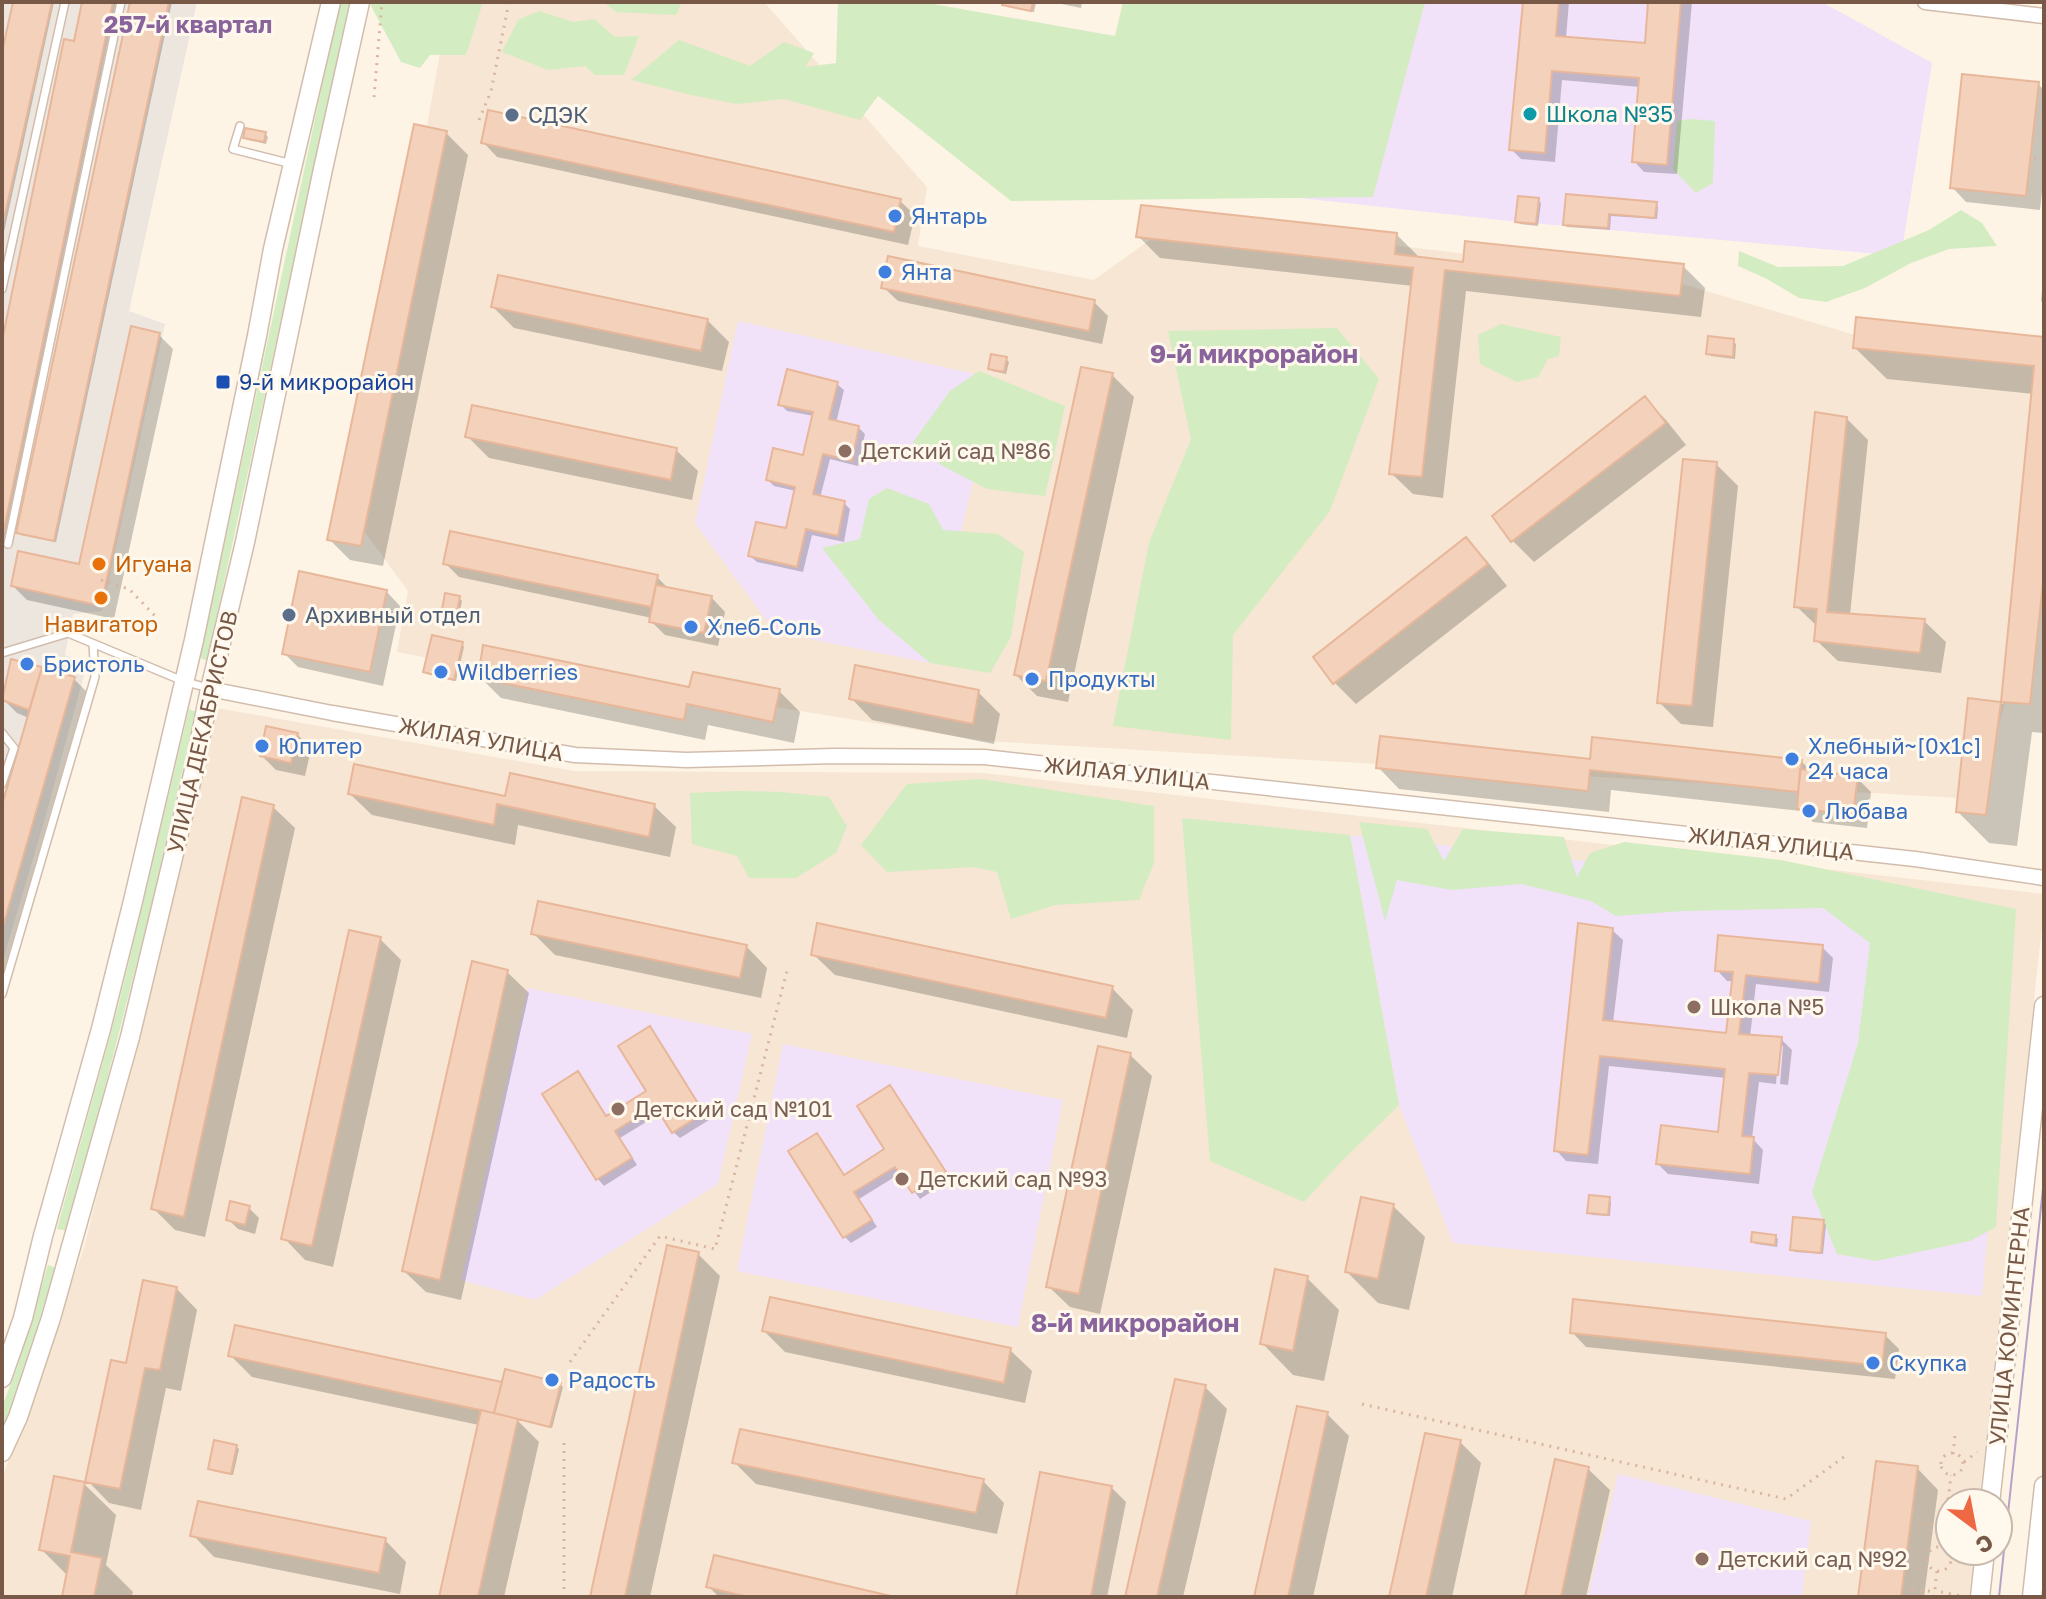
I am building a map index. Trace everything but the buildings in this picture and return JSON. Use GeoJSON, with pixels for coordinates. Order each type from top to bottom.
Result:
{"type":"FeatureCollection","features":[{"type":"Feature","properties":{"kind":"street","name":"УЛИЦА ДЕКАБРИСТОВ"},"geometry":{"type":"LineString","coordinates":[[2,1378],[23,1318],[101,1029],[175,726],[273,249],[331,2]]}},
{"type":"Feature","properties":{"kind":"street","name":"УЛИЦА ДЕКАБРИСТОВ"},"geometry":{"type":"LineString","coordinates":[[2,1452],[18,1417],[73,1246],[133,1023],[242,557],[360,2]]}},
{"type":"Feature","properties":{"kind":"street"},"geometry":{"type":"LineString","coordinates":[[1925,2],[2044,16]]}},
{"type":"Feature","properties":{"kind":"street","name":"ЖИЛАЯ УЛИЦА"},"geometry":{"type":"LineString","coordinates":[[210,689],[575,755],[686,760],[834,756],[984,757],[1915,859],[2044,878]]}},
{"type":"Feature","properties":{"kind":"street","name":"УЛИЦА КОМИНТЕРНА"},"geometry":{"type":"LineString","coordinates":[[1992,1487],[2044,1006]]}},
{"type":"Feature","properties":{"kind":"street"},"geometry":{"type":"LineString","coordinates":[[2032,1597],[2044,1486]]}},
{"type":"Feature","properties":{"kind":"street"},"geometry":{"type":"LineString","coordinates":[[1980,1597],[1983,1567]]}},
{"type":"Feature","properties":{"kind":"lane"},"geometry":{"type":"LineString","coordinates":[[2,289],[65,2]]}},
{"type":"Feature","properties":{"kind":"lane"},"geometry":{"type":"LineString","coordinates":[[8,544],[121,2]]}},
{"type":"Feature","properties":{"kind":"lane"},"geometry":{"type":"LineString","coordinates":[[240,126],[233,149],[294,164]]}},
{"type":"Feature","properties":{"kind":"lane"},"geometry":{"type":"LineString","coordinates":[[2,653],[68,633],[183,681],[210,689]]}},
{"type":"Feature","properties":{"kind":"lane"},"geometry":{"type":"LineString","coordinates":[[2,994],[95,677],[93,644]]}},
{"type":"Feature","properties":{"kind":"lane"},"geometry":{"type":"LineString","coordinates":[[2,733],[14,748],[2,784]]}},
{"type":"Feature","properties":{"kind":"path"},"geometry":{"type":"LineString","coordinates":[[374,97],[382,2]]}},
{"type":"Feature","properties":{"kind":"path"},"geometry":{"type":"LineString","coordinates":[[479,120],[491,91],[509,2]]}},
{"type":"Feature","properties":{"kind":"path"},"geometry":{"type":"LineString","coordinates":[[2034,159],[2044,160]]}},
{"type":"Feature","properties":{"kind":"path"},"geometry":{"type":"LineString","coordinates":[[101,580],[129,589],[157,618]]}},
{"type":"Feature","properties":{"kind":"path"},"geometry":{"type":"LineString","coordinates":[[570,1362],[660,1236],[715,1249],[788,967]]}},
{"type":"Feature","properties":{"kind":"path"},"geometry":{"type":"LineString","coordinates":[[1362,1404],[1786,1499],[1848,1454]]}},
{"type":"Feature","properties":{"kind":"path"},"geometry":{"type":"LineString","coordinates":[[1953,1454],[1955,1435]]}},
{"type":"Feature","properties":{"kind":"path"},"geometry":{"type":"LineString","coordinates":[[564,1440],[564,1597]]}},
{"type":"Feature","properties":{"kind":"path"},"geometry":{"type":"LineString","coordinates":[[1962,1463],[1953,1454],[1943,1458],[1941,1464],[1943,1471],[1951,1475],[1959,1473],[1962,1463],[1983,1447]]}},
{"type":"Feature","properties":{"kind":"path"},"geometry":{"type":"LineString","coordinates":[[1950,1487],[1951,1475]]}},
{"type":"Feature","properties":{"kind":"path"},"geometry":{"type":"LineString","coordinates":[[1922,1524],[1934,1525]]}},
{"type":"Feature","properties":{"kind":"path"},"geometry":{"type":"LineString","coordinates":[[1934,1548],[1927,1557],[1930,1568],[1937,1571],[1948,1567]]}},
{"type":"Feature","properties":{"kind":"path"},"geometry":{"type":"LineString","coordinates":[[1934,1597],[1937,1571]]}},
{"type":"Feature","properties":{"kind":"path"},"geometry":{"type":"LineString","coordinates":[[1912,1590],[1930,1591]]}},
{"type":"Feature","properties":{"kind":"path"},"geometry":{"type":"LineString","coordinates":[[1941,1592],[1961,1596]]}},
{"type":"Feature","properties":{"kind":"shaded area"},"geometry":{"type":"Polygon","coordinates":[[[2,2],[197,2],[129,311],[165,324],[102,611],[73,614],[65,655],[87,664],[2,963],[2,2]]]}},
{"type":"Feature","properties":{"kind":"shaded area"},"geometry":{"type":"Polygon","coordinates":[[[449,2],[764,2],[927,187],[918,246],[1094,280],[1179,219],[1662,278],[1862,337],[2044,359],[2015,670],[1976,799],[986,741],[763,705],[501,672],[397,652],[408,591],[357,521],[449,2]]]}},
{"type":"Feature","properties":{"kind":"shaded area"},"geometry":{"type":"Polygon","coordinates":[[[1326,2],[1822,2],[1932,63],[1901,256],[1510,221],[1272,195],[1326,2]]]}},
{"type":"Feature","properties":{"kind":"shaded area","name":"Детский сад №86"},"geometry":{"type":"Polygon","coordinates":[[[738,321],[997,379],[930,663],[775,632],[695,523],[738,321]]]}},
{"type":"Feature","properties":{"kind":"shaded area"},"geometry":{"type":"Polygon","coordinates":[[[217,708],[574,771],[983,773],[2044,894],[1981,1487],[1934,1487],[1934,1567],[1972,1567],[1969,1597],[2,1597],[2,1479],[84,1248],[217,708]]]}},
{"type":"Feature","properties":{"kind":"shaded area","name":"Школа №5"},"geometry":{"type":"Polygon","coordinates":[[[1350,835],[2016,909],[1982,1296],[1453,1243],[1399,1105],[1350,835]]]}},
{"type":"Feature","properties":{"kind":"shaded area","name":"Детский сад №101"},"geometry":{"type":"Polygon","coordinates":[[[528,988],[752,1034],[718,1184],[535,1300],[461,1280],[528,988]]]}},
{"type":"Feature","properties":{"kind":"shaded area","name":"Детский сад №93"},"geometry":{"type":"Polygon","coordinates":[[[783,1044],[1063,1100],[1018,1327],[737,1271],[783,1044]]]}},
{"type":"Feature","properties":{"kind":"shaded area","name":"Детский сад №92"},"geometry":{"type":"Polygon","coordinates":[[[1618,1474],[1811,1521],[1802,1597],[1588,1597],[1618,1474]]]}},
{"type":"Feature","properties":{"kind":"green space"},"geometry":{"type":"Polygon","coordinates":[[[340,2],[350,2],[207,661],[200,658],[340,2]]]}},
{"type":"Feature","properties":{"kind":"green space"},"geometry":{"type":"Polygon","coordinates":[[[371,2],[483,2],[466,55],[430,55],[420,68],[401,62],[371,2]]]}},
{"type":"Feature","properties":{"kind":"green space"},"geometry":{"type":"Polygon","coordinates":[[[603,2],[682,2],[676,15],[616,12],[603,2]]]}},
{"type":"Feature","properties":{"kind":"green space"},"geometry":{"type":"Polygon","coordinates":[[[838,2],[922,2],[1115,36],[1123,2],[1425,2],[1373,197],[1011,201],[878,96],[860,120],[784,99],[737,104],[631,80],[679,40],[750,66],[784,42],[814,53],[805,67],[836,63],[838,2]]]}},
{"type":"Feature","properties":{"kind":"green space"},"geometry":{"type":"Polygon","coordinates":[[[539,11],[573,22],[594,19],[615,37],[639,36],[624,75],[595,75],[585,66],[548,70],[502,52],[518,20],[539,11]]]}},
{"type":"Feature","properties":{"kind":"green space"},"geometry":{"type":"Polygon","coordinates":[[[1677,121],[1715,121],[1713,183],[1696,193],[1673,169],[1677,121]]]}},
{"type":"Feature","properties":{"kind":"green space"},"geometry":{"type":"Polygon","coordinates":[[[1961,210],[1982,223],[1997,246],[1949,249],[1911,263],[1865,288],[1826,302],[1799,298],[1738,266],[1739,251],[1778,267],[1843,266],[1929,230],[1961,210]]]}},
{"type":"Feature","properties":{"kind":"green space"},"geometry":{"type":"Polygon","coordinates":[[[1501,324],[1561,337],[1559,356],[1548,359],[1538,377],[1517,382],[1480,364],[1478,335],[1501,324]]]}},
{"type":"Feature","properties":{"kind":"green space"},"geometry":{"type":"Polygon","coordinates":[[[1337,328],[1379,379],[1330,511],[1233,635],[1231,740],[1113,726],[1149,543],[1191,439],[1168,331],[1337,328]]]}},
{"type":"Feature","properties":{"kind":"green space"},"geometry":{"type":"Polygon","coordinates":[[[979,371],[1065,406],[1045,496],[987,489],[941,465],[913,442],[950,391],[979,371]]]}},
{"type":"Feature","properties":{"kind":"green space"},"geometry":{"type":"Polygon","coordinates":[[[887,488],[929,504],[943,530],[998,534],[1024,552],[1011,637],[990,673],[930,663],[879,620],[822,548],[860,539],[869,499],[887,488]]]}},
{"type":"Feature","properties":{"kind":"green space"},"geometry":{"type":"Polygon","coordinates":[[[189,709],[196,712],[148,920],[68,1231],[57,1229],[119,1003],[189,709]]]}},
{"type":"Feature","properties":{"kind":"green space"},"geometry":{"type":"Polygon","coordinates":[[[981,779],[1154,806],[1154,863],[1139,900],[1055,905],[1011,919],[997,872],[974,867],[887,872],[861,845],[907,784],[981,779]]]}},
{"type":"Feature","properties":{"kind":"green space"},"geometry":{"type":"Polygon","coordinates":[[[736,791],[829,797],[847,826],[836,853],[796,878],[749,878],[737,856],[692,844],[690,793],[736,791]]]}},
{"type":"Feature","properties":{"kind":"green space"},"geometry":{"type":"Polygon","coordinates":[[[1182,818],[1350,835],[1399,1105],[1304,1202],[1210,1161],[1182,818]]]}},
{"type":"Feature","properties":{"kind":"green space"},"geometry":{"type":"Polygon","coordinates":[[[1359,822],[1427,829],[1444,861],[1463,829],[1564,837],[1577,877],[1590,853],[1624,842],[1781,860],[2016,909],[1996,1227],[1970,1241],[1876,1261],[1837,1254],[1812,1192],[1858,1043],[1870,943],[1823,908],[1616,916],[1591,901],[1521,884],[1452,890],[1397,880],[1385,921],[1359,822]]]}},
{"type":"Feature","properties":{"kind":"green space"},"geometry":{"type":"Polygon","coordinates":[[[48,1265],[56,1268],[2,1431],[2,1407],[48,1265]]]}},
{"type":"Feature","properties":{"kind":"tram line"},"geometry":{"type":"LineString","coordinates":[[1999,1597],[2044,1179]]}},
{"type":"Feature","properties":{"kind":"place","name":"Школа №35"},"geometry":{"type":"Point","coordinates":[1530,114]}},
{"type":"Feature","properties":{"kind":"place","name":"СДЭК"},"geometry":{"type":"Point","coordinates":[512,115]}},
{"type":"Feature","properties":{"kind":"place","name":"Янтарь"},"geometry":{"type":"Point","coordinates":[895,216]}},
{"type":"Feature","properties":{"kind":"place","name":"Янта"},"geometry":{"type":"Point","coordinates":[885,272]}},
{"type":"Feature","properties":{"kind":"place","name":"9-й микрорайон"},"geometry":{"type":"Point","coordinates":[223,382]}},
{"type":"Feature","properties":{"kind":"place","name":"Детский сад №86"},"geometry":{"type":"Point","coordinates":[845,451]}},
{"type":"Feature","properties":{"kind":"place","name":"Игуана"},"geometry":{"type":"Point","coordinates":[99,564]}},
{"type":"Feature","properties":{"kind":"place","name":"Навигатор"},"geometry":{"type":"Point","coordinates":[101,598]}},
{"type":"Feature","properties":{"kind":"place","name":"Архивный отдел"},"geometry":{"type":"Point","coordinates":[289,615]}},
{"type":"Feature","properties":{"kind":"place","name":"Хлеб-Соль"},"geometry":{"type":"Point","coordinates":[691,627]}},
{"type":"Feature","properties":{"kind":"place","name":"Бристоль"},"geometry":{"type":"Point","coordinates":[27,664]}},
{"type":"Feature","properties":{"kind":"place","name":"Wildberries"},"geometry":{"type":"Point","coordinates":[441,672]}},
{"type":"Feature","properties":{"kind":"place","name":"Продукты"},"geometry":{"type":"Point","coordinates":[1032,679]}},
{"type":"Feature","properties":{"kind":"place","name":"Юпитер"},"geometry":{"type":"Point","coordinates":[262,746]}},
{"type":"Feature","properties":{"kind":"place","name":"Хлебный~[0x1c] 24 часа"},"geometry":{"type":"Point","coordinates":[1792,759]}},
{"type":"Feature","properties":{"kind":"place","name":"Любава"},"geometry":{"type":"Point","coordinates":[1809,811]}},
{"type":"Feature","properties":{"kind":"place","name":"Школа №5"},"geometry":{"type":"Point","coordinates":[1694,1007]}},
{"type":"Feature","properties":{"kind":"place","name":"Детский сад №101"},"geometry":{"type":"Point","coordinates":[618,1109]}},
{"type":"Feature","properties":{"kind":"place","name":"Детский сад №93"},"geometry":{"type":"Point","coordinates":[902,1179]}},
{"type":"Feature","properties":{"kind":"place","name":"Скупка"},"geometry":{"type":"Point","coordinates":[1873,1363]}},
{"type":"Feature","properties":{"kind":"place","name":"Радость"},"geometry":{"type":"Point","coordinates":[552,1380]}},
{"type":"Feature","properties":{"kind":"place","name":"Детский сад №92"},"geometry":{"type":"Point","coordinates":[1702,1559]}},
{"type":"Feature","properties":{"kind":"district","name":"257-й квартал"},"geometry":{"type":"Point","coordinates":[188,25]}},
{"type":"Feature","properties":{"kind":"district","name":"9-й микрорайон"},"geometry":{"type":"Point","coordinates":[1254,354]}},
{"type":"Feature","properties":{"kind":"district","name":"8-й микрорайон"},"geometry":{"type":"Point","coordinates":[1135,1323]}}]}
